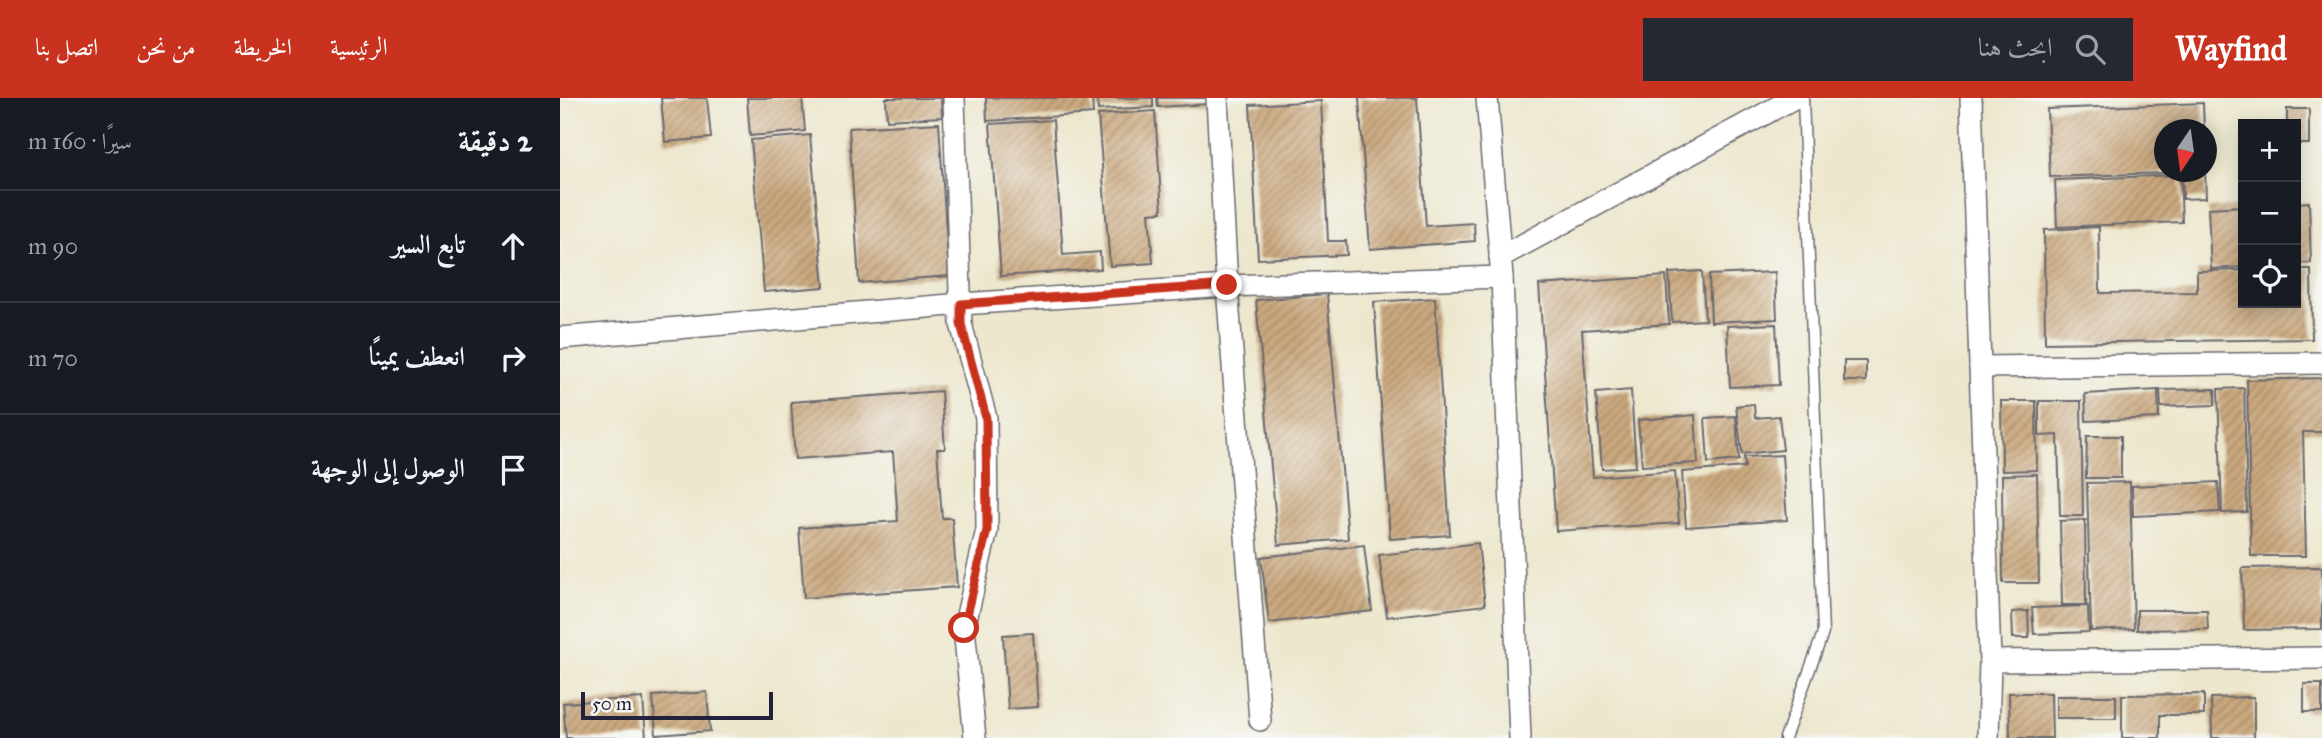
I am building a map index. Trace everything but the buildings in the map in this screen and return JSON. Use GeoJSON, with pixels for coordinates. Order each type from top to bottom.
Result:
{"type":"FeatureCollection","features":[{"type":"Feature","properties":{"kind":"street"},"geometry":{"type":"LineString","coordinates":[[954,98],[961,324],[986,418],[987,530],[964,628],[975,738]]}},
{"type":"Feature","properties":{"kind":"street"},"geometry":{"type":"LineString","coordinates":[[1217,98],[1227,285],[1261,720]]}},
{"type":"Feature","properties":{"kind":"street"},"geometry":{"type":"LineString","coordinates":[[1487,98],[1501,267],[1520,738]]}},
{"type":"Feature","properties":{"kind":"street"},"geometry":{"type":"LineString","coordinates":[[560,338],[961,304],[1501,267],[1794,98]]}},
{"type":"Feature","properties":{"kind":"street"},"geometry":{"type":"LineString","coordinates":[[1971,98],[1990,661],[1988,738]]}},
{"type":"Feature","properties":{"kind":"street"},"geometry":{"type":"LineString","coordinates":[[1980,367],[2322,363]]}},
{"type":"Feature","properties":{"kind":"street"},"geometry":{"type":"LineString","coordinates":[[1990,661],[2322,657]]}},
{"type":"Feature","properties":{"kind":"lane"},"geometry":{"type":"LineString","coordinates":[[1785,738],[1823,633],[1803,98]]}},
{"type":"Feature","properties":{"kind":"route"},"geometry":{"type":"LineString","coordinates":[[964,628],[987,530],[986,418],[961,324],[961,304],[1227,285]]}}]}
